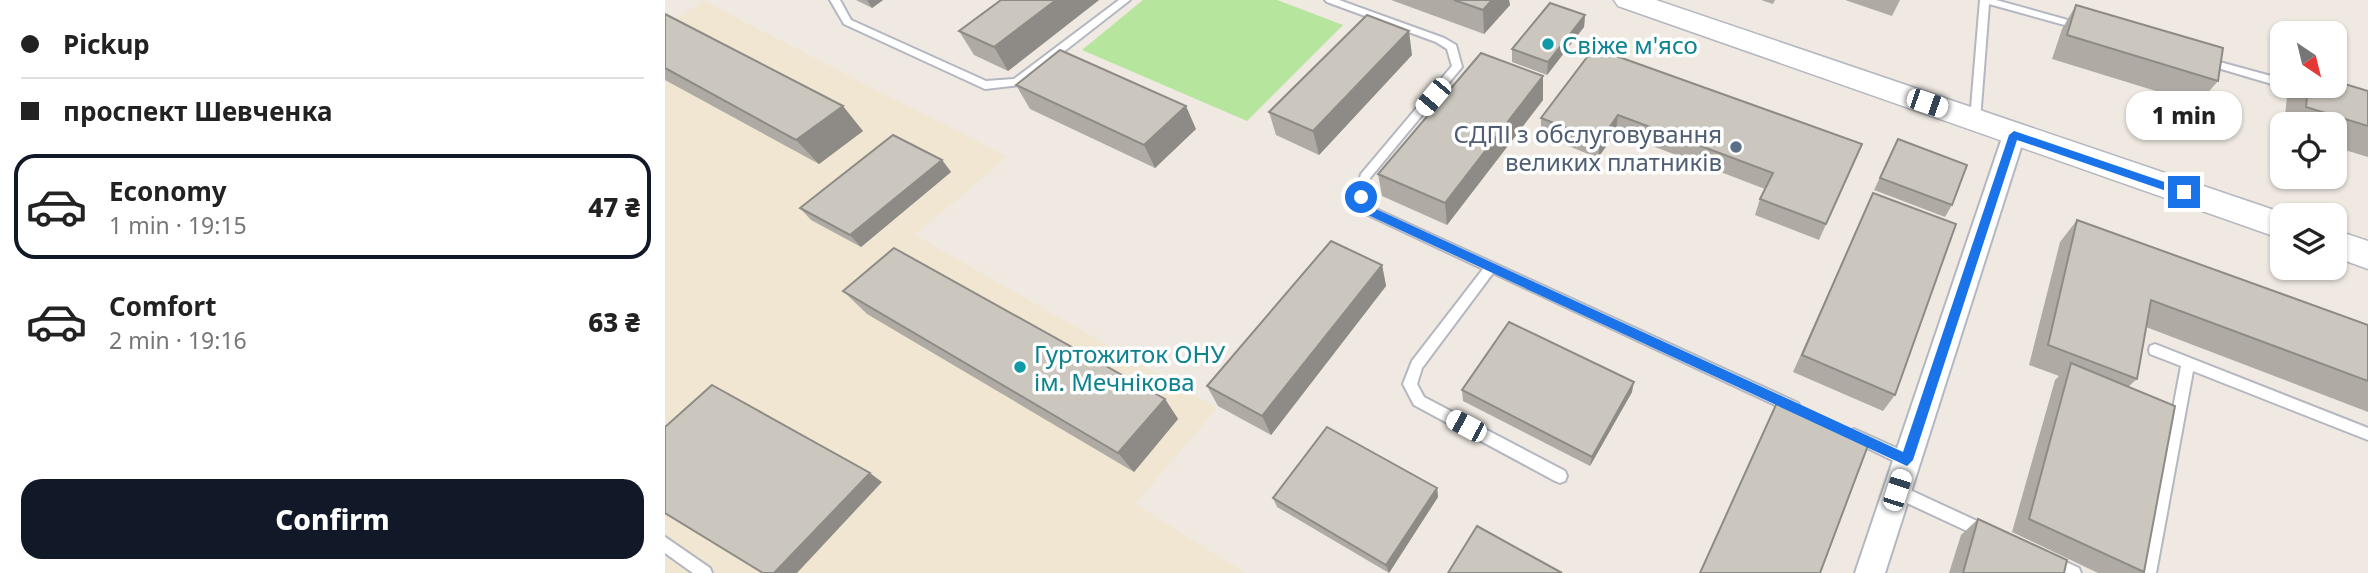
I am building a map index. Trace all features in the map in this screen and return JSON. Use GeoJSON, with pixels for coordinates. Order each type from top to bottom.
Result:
{"type":"FeatureCollection","features":[{"type":"Feature","properties":{"kind":"main road"},"geometry":{"type":"LineString","coordinates":[[1628,0],[2270,222]]}},
{"type":"Feature","properties":{"kind":"main road"},"geometry":{"type":"LineString","coordinates":[[2347,247],[2368,255]]}},
{"type":"Feature","properties":{"kind":"street"},"geometry":{"type":"LineString","coordinates":[[1870,573],[2014,135]]}},
{"type":"Feature","properties":{"kind":"lane"},"geometry":{"type":"LineString","coordinates":[[835,0],[847,22],[985,85],[1017,82],[1125,0]]}},
{"type":"Feature","properties":{"kind":"lane"},"geometry":{"type":"LineString","coordinates":[[1330,0],[1453,47],[1457,67],[1365,177],[1361,197],[1372,212],[1806,413]]}},
{"type":"Feature","properties":{"kind":"lane"},"geometry":{"type":"LineString","coordinates":[[1975,120],[1985,0],[2088,29]]}},
{"type":"Feature","properties":{"kind":"lane"},"geometry":{"type":"LineString","coordinates":[[2192,58],[2270,80]]}},
{"type":"Feature","properties":{"kind":"lane"},"geometry":{"type":"LineString","coordinates":[[1491,267],[1417,365],[1410,384],[1419,401],[1560,476]]}},
{"type":"Feature","properties":{"kind":"lane"},"geometry":{"type":"LineString","coordinates":[[2155,350],[2368,434]]}},
{"type":"Feature","properties":{"kind":"lane"},"geometry":{"type":"LineString","coordinates":[[2149,573],[2188,363]]}},
{"type":"Feature","properties":{"kind":"lane"},"geometry":{"type":"LineString","coordinates":[[1844,430],[1907,460]]}},
{"type":"Feature","properties":{"kind":"lane"},"geometry":{"type":"LineString","coordinates":[[1897,490],[1998,538]]}},
{"type":"Feature","properties":{"kind":"lane"},"geometry":{"type":"LineString","coordinates":[[665,544],[705,573]]}},
{"type":"Feature","properties":{"kind":"lane"},"geometry":{"type":"LineString","coordinates":[[2036,555],[2074,573]]}},
{"type":"Feature","properties":{"kind":"shaded area"},"geometry":{"type":"Polygon","coordinates":[[[704,1],[1007,157],[915,235],[1217,408],[1135,504],[1245,573],[665,573],[665,25],[704,1]]]}},
{"type":"Feature","properties":{"kind":"green space"},"geometry":{"type":"Polygon","coordinates":[[[1143,0],[1277,0],[1343,25],[1247,121],[1082,50],[1143,0]]]}},
{"type":"Feature","properties":{"kind":"building"},"geometry":{"type":"Polygon","coordinates":[[[1001,0],[1056,0],[994,47],[959,31],[1001,0]]]}},
{"type":"Feature","properties":{"kind":"building"},"geometry":{"type":"Polygon","coordinates":[[[1454,0],[1492,0],[1483,10],[1454,0]]]}},
{"type":"Feature","properties":{"kind":"building","name":"Свіже м'ясо"},"geometry":{"type":"Polygon","coordinates":[[[1550,3],[1585,15],[1548,62],[1512,49],[1550,3]]]}},
{"type":"Feature","properties":{"kind":"building"},"geometry":{"type":"Polygon","coordinates":[[[2076,5],[2223,48],[2218,81],[2067,35],[2076,5]]]}},
{"type":"Feature","properties":{"kind":"building"},"geometry":{"type":"Polygon","coordinates":[[[665,14],[843,106],[796,140],[665,68],[665,14]]]}},
{"type":"Feature","properties":{"kind":"building"},"geometry":{"type":"Polygon","coordinates":[[[1367,15],[1409,31],[1313,131],[1269,112],[1367,15]]]}},
{"type":"Feature","properties":{"kind":"building","name":"СДПІ з обслуговування великих платників"},"geometry":{"type":"Polygon","coordinates":[[[1594,48],[1862,144],[1826,224],[1760,199],[1773,173],[1618,115],[1600,141],[1541,118],[1594,48]]]}},
{"type":"Feature","properties":{"kind":"building"},"geometry":{"type":"Polygon","coordinates":[[[1060,50],[1186,106],[1144,145],[1016,85],[1060,50]]]}},
{"type":"Feature","properties":{"kind":"building"},"geometry":{"type":"Polygon","coordinates":[[[1481,53],[1543,76],[1445,203],[1378,174],[1481,53]]]}},
{"type":"Feature","properties":{"kind":"building"},"geometry":{"type":"Polygon","coordinates":[[[2347,85],[2368,91],[2368,126],[2347,120],[2347,112],[2322,112],[2306,107],[2307,98],[2347,98],[2347,85]]]}},
{"type":"Feature","properties":{"kind":"building"},"geometry":{"type":"Polygon","coordinates":[[[893,135],[942,160],[850,235],[800,208],[893,135]]]}},
{"type":"Feature","properties":{"kind":"building"},"geometry":{"type":"Polygon","coordinates":[[[1898,139],[1967,165],[1952,205],[1880,178],[1898,139]]]}},
{"type":"Feature","properties":{"kind":"building"},"geometry":{"type":"Polygon","coordinates":[[[1873,193],[1956,224],[1895,395],[1802,355],[1873,193]]]}},
{"type":"Feature","properties":{"kind":"building"},"geometry":{"type":"Polygon","coordinates":[[[2077,220],[2368,325],[2368,381],[2151,300],[2137,379],[2048,345],[2077,220]]]}},
{"type":"Feature","properties":{"kind":"building"},"geometry":{"type":"Polygon","coordinates":[[[1331,241],[1382,265],[1262,416],[1207,386],[1331,241]]]}},
{"type":"Feature","properties":{"kind":"building","name":"Гуртожиток ОНУ ім. Мечнікова"},"geometry":{"type":"Polygon","coordinates":[[[894,248],[1165,399],[1118,453],[843,291],[894,248]]]}},
{"type":"Feature","properties":{"kind":"building"},"geometry":{"type":"Polygon","coordinates":[[[1509,322],[1634,382],[1592,457],[1462,390],[1509,322]]]}},
{"type":"Feature","properties":{"kind":"building"},"geometry":{"type":"Polygon","coordinates":[[[2071,363],[2175,406],[2144,572],[2029,519],[2071,363]]]}},
{"type":"Feature","properties":{"kind":"building"},"geometry":{"type":"Polygon","coordinates":[[[712,385],[870,473],[774,573],[763,573],[665,513],[665,427],[712,385]]]}},
{"type":"Feature","properties":{"kind":"building"},"geometry":{"type":"Polygon","coordinates":[[[1779,398],[1870,440],[1820,573],[1700,573],[1779,398]]]}},
{"type":"Feature","properties":{"kind":"building"},"geometry":{"type":"Polygon","coordinates":[[[1327,427],[1437,488],[1386,565],[1273,498],[1327,427]]]}},
{"type":"Feature","properties":{"kind":"building"},"geometry":{"type":"Polygon","coordinates":[[[1978,519],[2067,560],[2064,573],[1963,573],[1978,519]]]}},
{"type":"Feature","properties":{"kind":"building"},"geometry":{"type":"Polygon","coordinates":[[[1477,526],[1562,573],[1448,573],[1477,526]]]}},
{"type":"Feature","properties":{"kind":"place","name":"Свіже м'ясо"},"geometry":{"type":"Point","coordinates":[1548,44]}},
{"type":"Feature","properties":{"kind":"place","name":"СДПІ з обслуговування великих платників"},"geometry":{"type":"Point","coordinates":[1736,147]}},
{"type":"Feature","properties":{"kind":"place","name":"Гуртожиток ОНУ ім. Мечнікова"},"geometry":{"type":"Point","coordinates":[1020,367]}},
{"type":"Feature","properties":{"kind":"route"},"geometry":{"type":"LineString","coordinates":[[1361,197],[1372,212],[1907,460],[2014,135],[2184,192]]}}]}
